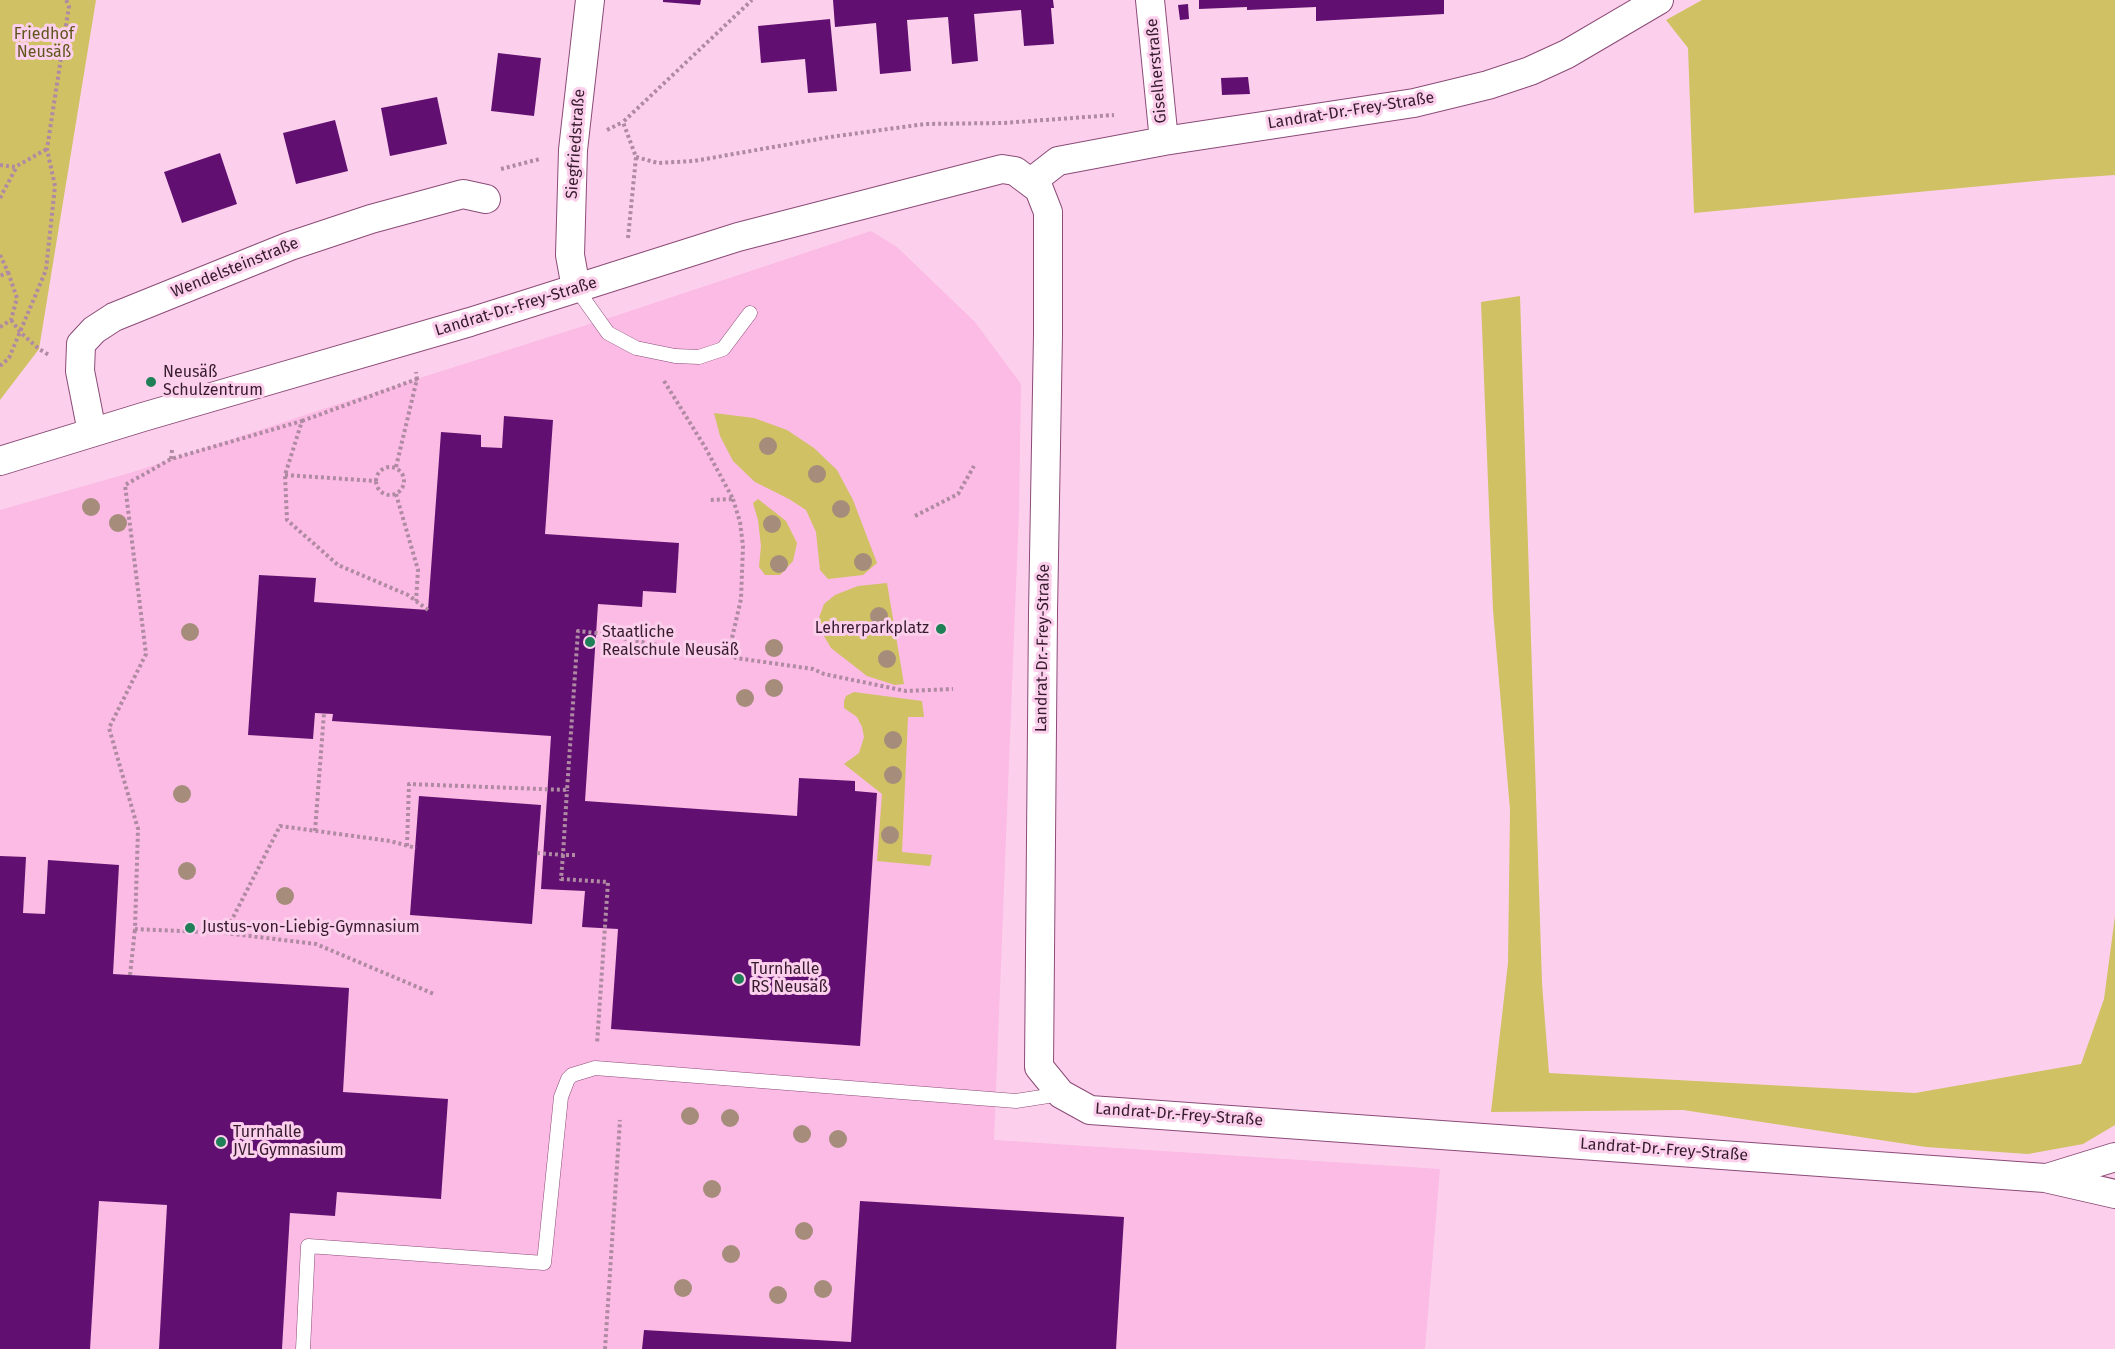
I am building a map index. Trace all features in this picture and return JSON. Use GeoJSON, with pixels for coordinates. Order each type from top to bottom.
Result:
{"type":"FeatureCollection","features":[{"type":"Feature","properties":{"kind":"street","name":"Siegfriedstraße"},"geometry":{"type":"LineString","coordinates":[[576,288],[570,255],[573,150],[590,0]]}},
{"type":"Feature","properties":{"kind":"street","name":"Giselherstraße"},"geometry":{"type":"LineString","coordinates":[[1150,0],[1164,141]]}},
{"type":"Feature","properties":{"kind":"street","name":"Landrat-Dr.-Frey-Straße"},"geometry":{"type":"LineString","coordinates":[[1031,182],[1058,161],[1164,141],[1414,103],[1488,85],[1530,71],[1567,54],[1659,0]]}},
{"type":"Feature","properties":{"kind":"street","name":"Landrat-Dr.-Frey-Straße"},"geometry":{"type":"LineString","coordinates":[[0,461],[409,340],[738,237],[1002,169],[1015,171],[1039,189],[1048,212],[1039,1067],[1060,1094],[1090,1110],[2044,1178],[2115,1194]]}},
{"type":"Feature","properties":{"kind":"street","name":"Wendelsteinstraße"},"geometry":{"type":"LineString","coordinates":[[92,432],[80,371],[81,344],[94,330],[114,317],[290,246],[371,219],[463,194],[486,200]]}},
{"type":"Feature","properties":{"kind":"street","name":"Landrat-Dr.-Frey-Straße"},"geometry":{"type":"LineString","coordinates":[[2044,1178],[2110,1156]]}},
{"type":"Feature","properties":{"kind":"lane"},"geometry":{"type":"LineString","coordinates":[[576,288],[608,333],[636,348],[675,356],[699,357],[723,350],[750,313]]}},
{"type":"Feature","properties":{"kind":"lane"},"geometry":{"type":"LineString","coordinates":[[303,1349],[308,1246],[544,1263],[561,1097],[572,1075],[595,1068],[1005,1101],[1060,1094]]}},
{"type":"Feature","properties":{"kind":"path"},"geometry":{"type":"LineString","coordinates":[[0,366],[9,358],[21,333],[46,270],[55,186],[47,149],[69,6],[66,0]]}},
{"type":"Feature","properties":{"kind":"path"},"geometry":{"type":"LineString","coordinates":[[632,271],[628,237],[636,157],[622,122],[752,0]]}},
{"type":"Feature","properties":{"kind":"path"},"geometry":{"type":"LineString","coordinates":[[636,157],[658,164],[694,161],[830,137],[925,124],[1003,123],[1160,111]]}},
{"type":"Feature","properties":{"kind":"path"},"geometry":{"type":"LineString","coordinates":[[0,165],[15,167],[47,149]]}},
{"type":"Feature","properties":{"kind":"path"},"geometry":{"type":"LineString","coordinates":[[486,200],[494,171],[573,150]]}},
{"type":"Feature","properties":{"kind":"path"},"geometry":{"type":"LineString","coordinates":[[0,198],[18,164]]}},
{"type":"Feature","properties":{"kind":"path"},"geometry":{"type":"LineString","coordinates":[[0,255],[16,298],[11,320],[0,327]]}},
{"type":"Feature","properties":{"kind":"path"},"geometry":{"type":"LineString","coordinates":[[0,276],[8,272]]}},
{"type":"Feature","properties":{"kind":"path"},"geometry":{"type":"LineString","coordinates":[[11,320],[21,333],[39,349],[55,357]]}},
{"type":"Feature","properties":{"kind":"path"},"geometry":{"type":"LineString","coordinates":[[396,467],[417,379],[409,340]]}},
{"type":"Feature","properties":{"kind":"path"},"geometry":{"type":"LineString","coordinates":[[645,350],[705,447],[732,499],[740,522],[743,546],[741,599],[729,651]]}},
{"type":"Feature","properties":{"kind":"path"},"geometry":{"type":"LineString","coordinates":[[130,975],[135,929],[138,829],[109,728],[146,654],[125,485],[171,459],[302,421],[417,379]]}},
{"type":"Feature","properties":{"kind":"path"},"geometry":{"type":"LineString","coordinates":[[302,421],[285,475],[287,520],[338,565],[408,594],[429,610]]}},
{"type":"Feature","properties":{"kind":"path"},"geometry":{"type":"LineString","coordinates":[[171,450],[171,459]]}},
{"type":"Feature","properties":{"kind":"path"},"geometry":{"type":"LineString","coordinates":[[391,466],[400,470],[405,478],[403,488],[396,494],[382,493],[376,486],[376,481],[379,472],[391,466]]}},
{"type":"Feature","properties":{"kind":"path"},"geometry":{"type":"LineString","coordinates":[[915,516],[958,494],[974,466]]}},
{"type":"Feature","properties":{"kind":"path"},"geometry":{"type":"LineString","coordinates":[[285,475],[376,481]]}},
{"type":"Feature","properties":{"kind":"path"},"geometry":{"type":"LineString","coordinates":[[396,494],[418,570],[416,601]]}},
{"type":"Feature","properties":{"kind":"path"},"geometry":{"type":"LineString","coordinates":[[708,500],[732,499]]}},
{"type":"Feature","properties":{"kind":"path"},"geometry":{"type":"LineString","coordinates":[[595,1068],[608,882],[561,879],[578,631],[714,656],[729,651]]}},
{"type":"Feature","properties":{"kind":"path"},"geometry":{"type":"LineString","coordinates":[[729,651],[736,658],[813,669],[824,674],[906,691],[952,689]]}},
{"type":"Feature","properties":{"kind":"path"},"geometry":{"type":"LineString","coordinates":[[315,831],[324,714]]}},
{"type":"Feature","properties":{"kind":"path"},"geometry":{"type":"LineString","coordinates":[[407,846],[409,784],[567,790]]}},
{"type":"Feature","properties":{"kind":"path"},"geometry":{"type":"LineString","coordinates":[[225,933],[280,826],[390,841],[416,848]]}},
{"type":"Feature","properties":{"kind":"path"},"geometry":{"type":"LineString","coordinates":[[537,852],[575,855]]}},
{"type":"Feature","properties":{"kind":"path"},"geometry":{"type":"LineString","coordinates":[[135,929],[225,933],[316,945],[434,994]]}},
{"type":"Feature","properties":{"kind":"path"},"geometry":{"type":"LineString","coordinates":[[605,1349],[620,1120]]}},
{"type":"Feature","properties":{"kind":"shaded area"},"geometry":{"type":"Polygon","coordinates":[[[871,231],[897,247],[975,322],[1021,384],[1019,511],[994,1140],[1440,1169],[1425,1349],[0,1349],[0,510],[133,472],[871,231]]]}},
{"type":"Feature","properties":{"kind":"green space","name":"Friedhof Neusäß"},"geometry":{"type":"Polygon","coordinates":[[[0,0],[96,0],[39,349],[0,400],[0,0]]]}},
{"type":"Feature","properties":{"kind":"green space"},"geometry":{"type":"Polygon","coordinates":[[[1702,0],[2115,0],[2115,175],[1694,213],[1688,48],[1666,20],[1702,0]]]}},
{"type":"Feature","properties":{"kind":"green space"},"geometry":{"type":"Polygon","coordinates":[[[1520,296],[1542,983],[1549,1073],[1915,1093],[2081,1064],[2104,999],[2115,916],[2115,1125],[2083,1144],[2028,1154],[1926,1147],[1683,1110],[1491,1112],[1508,963],[1510,810],[1493,610],[1481,302],[1520,296]]]}},
{"type":"Feature","properties":{"kind":"green space"},"geometry":{"type":"Polygon","coordinates":[[[714,413],[754,418],[787,430],[814,448],[837,470],[853,500],[877,563],[863,575],[828,579],[820,570],[816,532],[806,510],[755,482],[733,461],[720,436],[714,413]]]}},
{"type":"Feature","properties":{"kind":"green space"},"geometry":{"type":"Polygon","coordinates":[[[758,499],[786,521],[797,543],[793,561],[780,575],[765,575],[759,567],[761,546],[758,520],[753,503],[758,499]]]}},
{"type":"Feature","properties":{"kind":"green space"},"geometry":{"type":"Polygon","coordinates":[[[887,583],[904,684],[895,685],[867,676],[831,648],[821,631],[819,618],[824,604],[835,595],[858,586],[887,583]]]}},
{"type":"Feature","properties":{"kind":"green space"},"geometry":{"type":"Polygon","coordinates":[[[854,692],[922,701],[924,717],[908,717],[902,852],[932,855],[930,866],[877,861],[882,794],[844,764],[859,753],[864,737],[857,717],[844,708],[846,696],[854,692]]]}},
{"type":"Feature","properties":{"kind":"building"},"geometry":{"type":"Polygon","coordinates":[[[663,0],[701,0],[700,5],[663,2],[663,0]]]}},
{"type":"Feature","properties":{"kind":"building"},"geometry":{"type":"Polygon","coordinates":[[[833,0],[1053,0],[1054,8],[1051,8],[1054,44],[1024,46],[1021,10],[974,14],[978,61],[952,64],[948,17],[907,20],[911,71],[880,74],[876,23],[835,27],[833,0]]]}},
{"type":"Feature","properties":{"kind":"building"},"geometry":{"type":"Polygon","coordinates":[[[1199,0],[1444,0],[1444,14],[1316,21],[1316,7],[1247,10],[1247,7],[1199,9],[1199,0]]]}},
{"type":"Feature","properties":{"kind":"building"},"geometry":{"type":"Polygon","coordinates":[[[1188,4],[1189,19],[1180,20],[1178,5],[1188,4]]]}},
{"type":"Feature","properties":{"kind":"building"},"geometry":{"type":"Polygon","coordinates":[[[830,19],[837,91],[808,93],[805,59],[761,63],[758,26],[830,19]]]}},
{"type":"Feature","properties":{"kind":"building"},"geometry":{"type":"Polygon","coordinates":[[[498,53],[541,58],[534,116],[491,111],[498,53]]]}},
{"type":"Feature","properties":{"kind":"building"},"geometry":{"type":"Polygon","coordinates":[[[1248,77],[1250,94],[1222,95],[1221,78],[1248,77]]]}},
{"type":"Feature","properties":{"kind":"building"},"geometry":{"type":"Polygon","coordinates":[[[437,97],[447,144],[390,156],[381,108],[437,97]]]}},
{"type":"Feature","properties":{"kind":"building"},"geometry":{"type":"Polygon","coordinates":[[[335,120],[348,171],[296,184],[283,133],[335,120]]]}},
{"type":"Feature","properties":{"kind":"building"},"geometry":{"type":"Polygon","coordinates":[[[220,153],[237,204],[182,223],[164,172],[220,153]]]}},
{"type":"Feature","properties":{"kind":"building"},"geometry":{"type":"Polygon","coordinates":[[[504,416],[553,420],[545,534],[679,543],[676,593],[643,591],[642,607],[598,604],[585,801],[797,816],[799,778],[855,781],[855,791],[877,793],[860,1046],[611,1029],[618,929],[582,927],[585,891],[541,889],[551,736],[332,721],[333,714],[315,713],[313,739],[248,735],[259,575],[316,578],[314,602],[428,610],[441,432],[481,435],[481,447],[502,448],[504,416]]]}},
{"type":"Feature","properties":{"kind":"building"},"geometry":{"type":"Polygon","coordinates":[[[419,796],[541,805],[532,924],[410,915],[419,796]]]}},
{"type":"Feature","properties":{"kind":"building"},"geometry":{"type":"Polygon","coordinates":[[[0,856],[26,857],[23,913],[45,914],[48,860],[119,865],[113,974],[349,988],[343,1092],[448,1099],[441,1199],[337,1192],[335,1216],[290,1213],[282,1349],[159,1349],[167,1205],[99,1201],[90,1349],[0,1349],[0,856]]]}},
{"type":"Feature","properties":{"kind":"building"},"geometry":{"type":"Polygon","coordinates":[[[860,1201],[1124,1217],[1116,1349],[642,1349],[644,1330],[851,1342],[860,1201]]]}},
{"type":"Feature","properties":{"kind":"place","name":"Neusäß Schulzentrum"},"geometry":{"type":"Point","coordinates":[151,382]}},
{"type":"Feature","properties":{"kind":"place","name":"Lehrerparkplatz"},"geometry":{"type":"Point","coordinates":[941,629]}},
{"type":"Feature","properties":{"kind":"place","name":"Staatliche Realschule Neusäß"},"geometry":{"type":"Point","coordinates":[590,642]}},
{"type":"Feature","properties":{"kind":"place","name":"Justus-von-Liebig-Gymnasium"},"geometry":{"type":"Point","coordinates":[190,928]}},
{"type":"Feature","properties":{"kind":"place","name":"Turnhalle RS Neusäß"},"geometry":{"type":"Point","coordinates":[739,979]}},
{"type":"Feature","properties":{"kind":"place","name":"Turnhalle JVL Gymnasium"},"geometry":{"type":"Point","coordinates":[221,1142]}}]}
